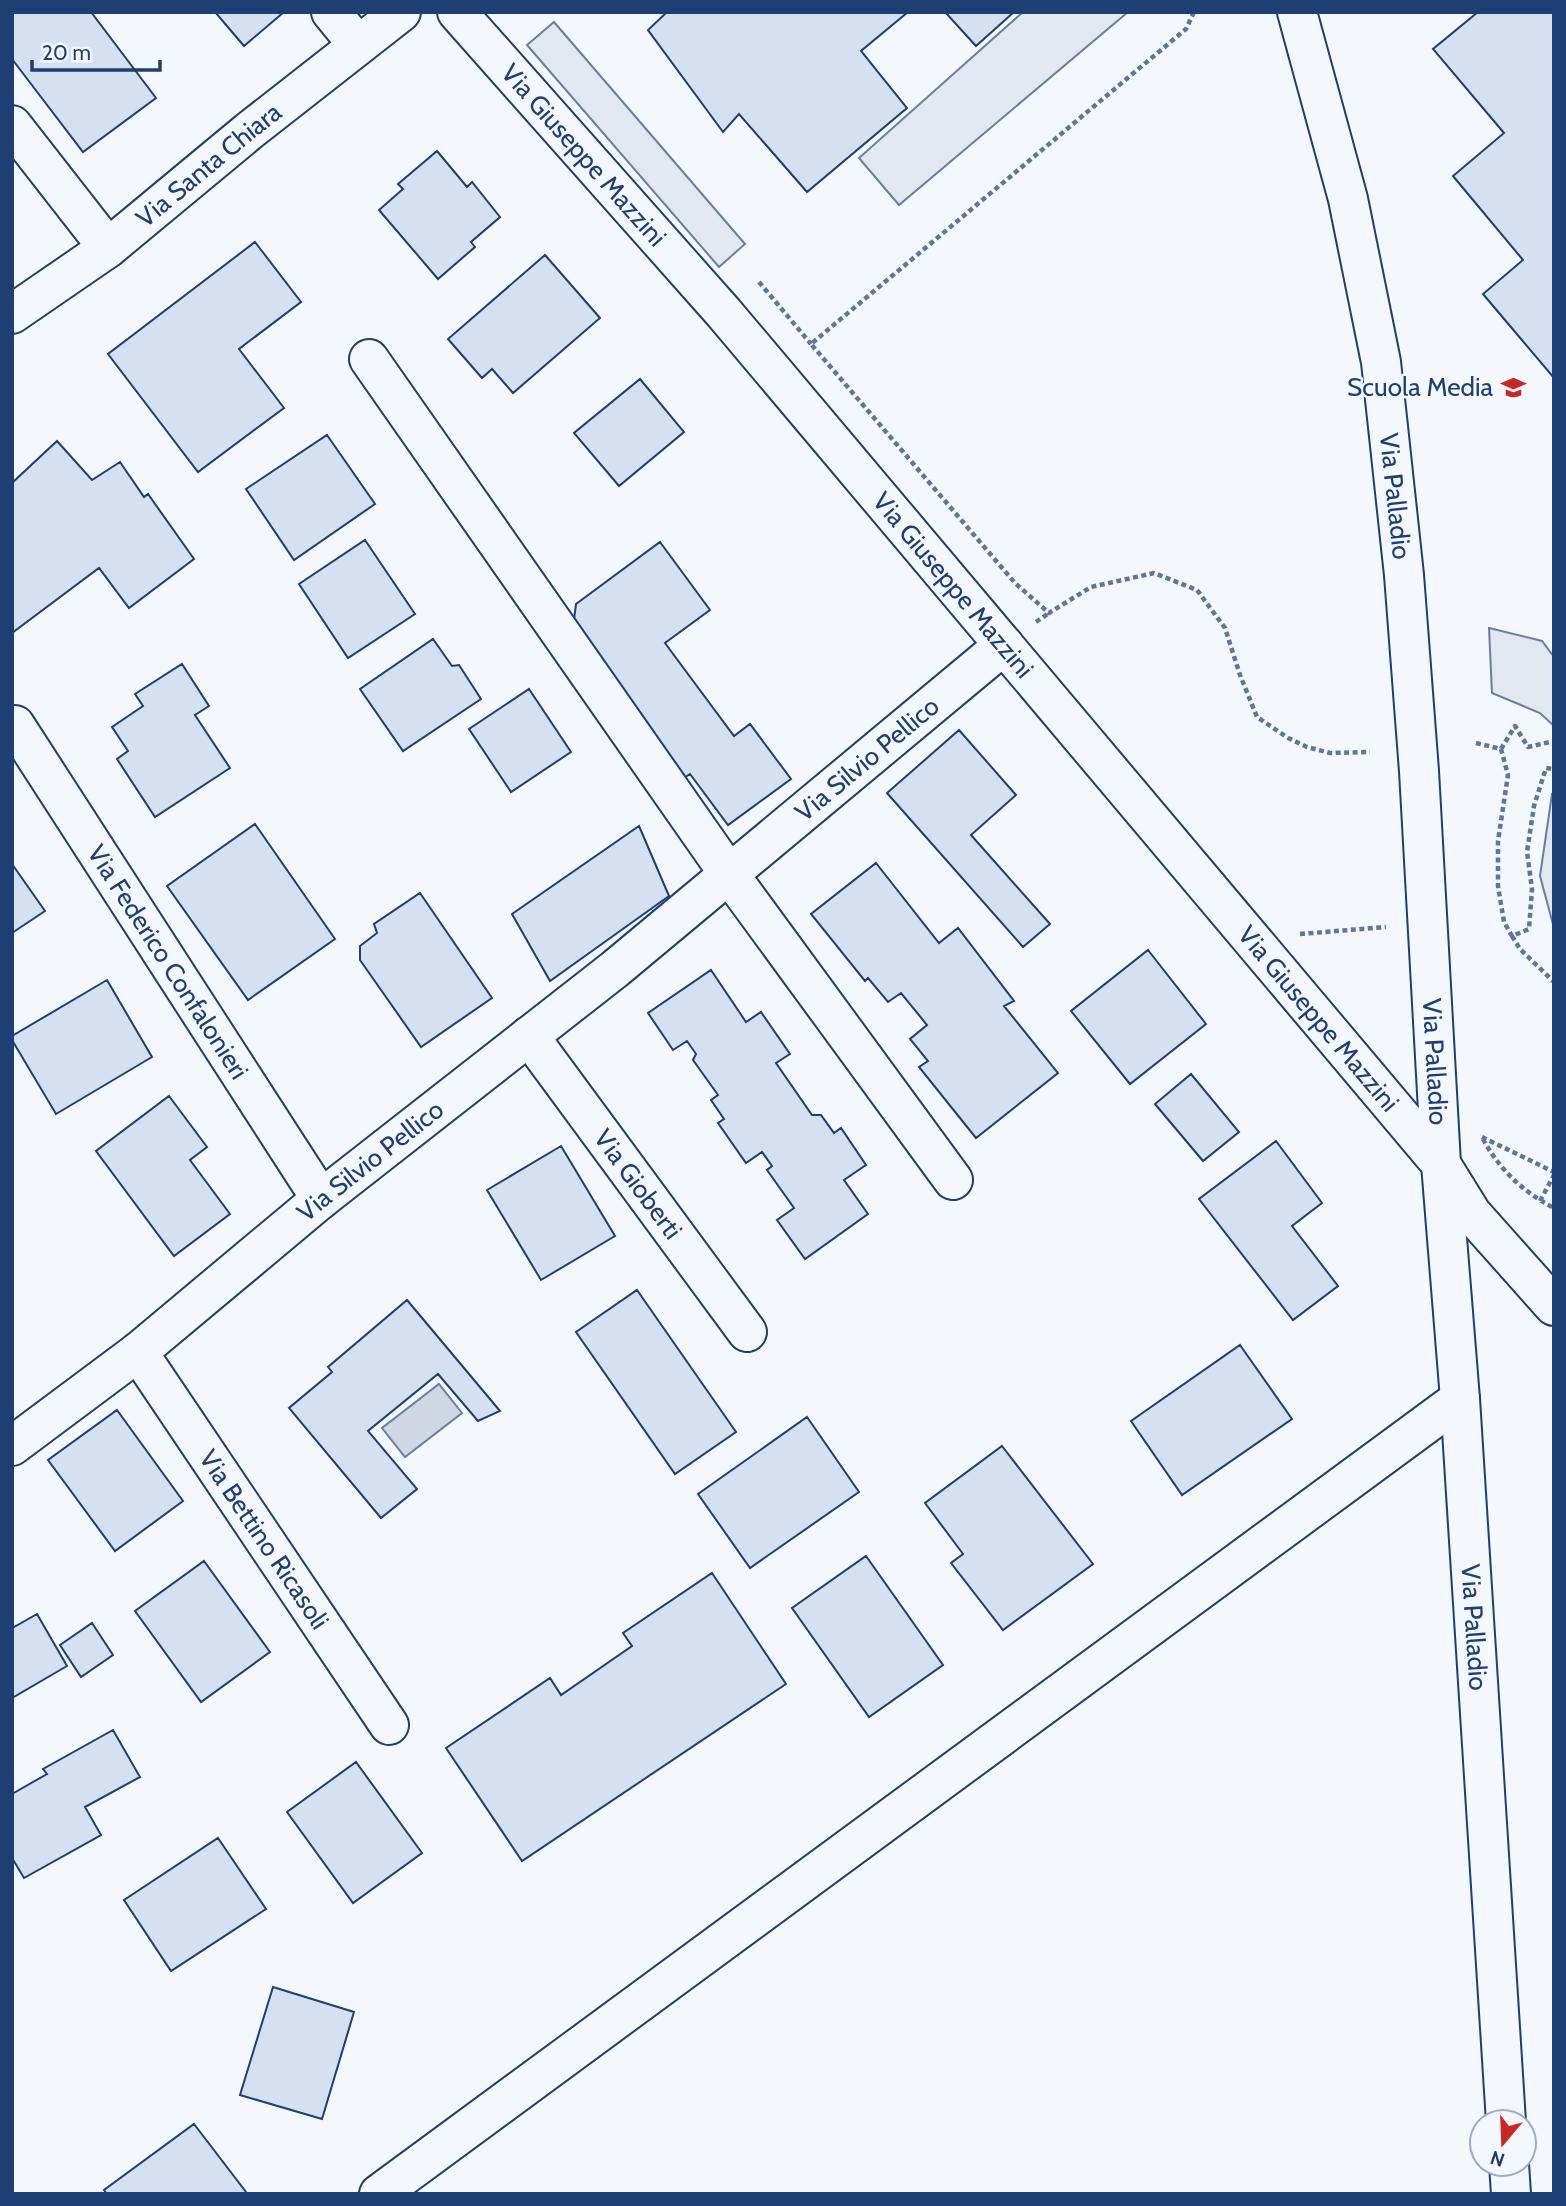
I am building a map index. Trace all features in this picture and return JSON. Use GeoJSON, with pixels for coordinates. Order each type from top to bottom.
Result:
{"type":"FeatureCollection","features":[{"type":"Feature","properties":{"kind":"street"},"geometry":{"type":"LineString","coordinates":[[331,12],[358,46]]}},
{"type":"Feature","properties":{"kind":"street","name":"Via Santa Chiara"},"geometry":{"type":"LineString","coordinates":[[12,314],[108,248],[401,12]]}},
{"type":"Feature","properties":{"kind":"street","name":"Via Giuseppe Mazzini"},"geometry":{"type":"LineString","coordinates":[[457,12],[724,313],[1267,956],[1441,1164],[1472,1214],[1551,1294]]}},
{"type":"Feature","properties":{"kind":"street","name":"Via Palladio"},"geometry":{"type":"LineString","coordinates":[[1297,12],[1348,199],[1381,362],[1404,575],[1505,2108]]}},
{"type":"Feature","properties":{"kind":"street"},"geometry":{"type":"LineString","coordinates":[[12,125],[108,248]]}},
{"type":"Feature","properties":{"kind":"street"},"geometry":{"type":"LineString","coordinates":[[369,359],[729,874],[953,1180]]}},
{"type":"Feature","properties":{"kind":"street","name":"Via Silvio Pellico"},"geometry":{"type":"LineString","coordinates":[[12,1446],[138,1352],[321,1199],[615,969],[1004,645]]}},
{"type":"Feature","properties":{"kind":"street","name":"Via Federico Confalonieri"},"geometry":{"type":"LineString","coordinates":[[15,725],[321,1199]]}},
{"type":"Feature","properties":{"kind":"street","name":"Via Gioberti"},"geometry":{"type":"LineString","coordinates":[[529,1036],[747,1332]]}},
{"type":"Feature","properties":{"kind":"street","name":"Via Bettino Ricasoli"},"geometry":{"type":"LineString","coordinates":[[138,1352],[389,1726]]}},
{"type":"Feature","properties":{"kind":"street"},"geometry":{"type":"LineString","coordinates":[[379,2194],[1460,1399]]}},
{"type":"Feature","properties":{"kind":"path"},"geometry":{"type":"LineString","coordinates":[[811,344],[1186,29],[1194,12]]}},
{"type":"Feature","properties":{"kind":"path"},"geometry":{"type":"LineString","coordinates":[[760,282],[1015,583],[1049,613],[1091,587],[1154,573],[1197,590],[1224,628],[1257,717],[1288,738],[1330,754],[1370,751]]}},
{"type":"Feature","properties":{"kind":"path"},"geometry":{"type":"LineString","coordinates":[[1554,741],[1528,747],[1516,726],[1501,749],[1508,775],[1499,841],[1497,886],[1504,922],[1512,936],[1520,949],[1554,982]]}},
{"type":"Feature","properties":{"kind":"path"},"geometry":{"type":"LineString","coordinates":[[1476,743],[1501,749]]}},
{"type":"Feature","properties":{"kind":"path"},"geometry":{"type":"LineString","coordinates":[[1512,936],[1528,929],[1532,889],[1527,852],[1534,806],[1546,768],[1554,769]]}},
{"type":"Feature","properties":{"kind":"path"},"geometry":{"type":"LineString","coordinates":[[1267,956],[1300,934],[1388,927]]}},
{"type":"Feature","properties":{"kind":"path"},"geometry":{"type":"LineString","coordinates":[[1481,1125],[1482,1137],[1495,1162],[1540,1201],[1554,1208]]}},
{"type":"Feature","properties":{"kind":"path"},"geometry":{"type":"LineString","coordinates":[[1482,1137],[1554,1173],[1540,1201]]}},
{"type":"Feature","properties":{"kind":"shaded area"},"geometry":{"type":"Polygon","coordinates":[[[1023,12],[1128,12],[899,205],[859,158],[1023,12]]]}},
{"type":"Feature","properties":{"kind":"shaded area"},"geometry":{"type":"Polygon","coordinates":[[[554,22],[745,244],[719,267],[527,45],[554,22]]]}},
{"type":"Feature","properties":{"kind":"shaded area"},"geometry":{"type":"Polygon","coordinates":[[[1489,628],[1542,641],[1554,657],[1554,726],[1540,713],[1492,693],[1489,628]]]}},
{"type":"Feature","properties":{"kind":"shaded area"},"geometry":{"type":"Polygon","coordinates":[[[1554,794],[1554,928],[1540,876],[1554,794]]]}},
{"type":"Feature","properties":{"kind":"shaded area"},"geometry":{"type":"Polygon","coordinates":[[[439,1384],[462,1413],[405,1457],[382,1428],[439,1384]]]}},
{"type":"Feature","properties":{"kind":"building"},"geometry":{"type":"Polygon","coordinates":[[[12,12],[91,12],[156,98],[83,152],[12,59],[12,12]]]}},
{"type":"Feature","properties":{"kind":"building"},"geometry":{"type":"Polygon","coordinates":[[[215,12],[284,12],[244,46],[215,12]]]}},
{"type":"Feature","properties":{"kind":"building"},"geometry":{"type":"Polygon","coordinates":[[[667,12],[908,12],[861,51],[907,108],[807,192],[739,114],[723,132],[648,30],[667,12]]]}},
{"type":"Feature","properties":{"kind":"building"},"geometry":{"type":"Polygon","coordinates":[[[945,12],[1014,12],[976,46],[945,12]]]}},
{"type":"Feature","properties":{"kind":"building"},"geometry":{"type":"Polygon","coordinates":[[[1478,12],[1554,12],[1554,378],[1483,294],[1523,260],[1453,176],[1504,133],[1433,49],[1478,12]]]}},
{"type":"Feature","properties":{"kind":"building"},"geometry":{"type":"Polygon","coordinates":[[[437,151],[467,187],[472,182],[500,217],[471,242],[475,247],[438,279],[379,210],[403,189],[398,184],[437,151]]]}},
{"type":"Feature","properties":{"kind":"building"},"geometry":{"type":"Polygon","coordinates":[[[255,242],[301,302],[239,349],[284,408],[198,472],[108,354],[255,242]]]}},
{"type":"Feature","properties":{"kind":"building"},"geometry":{"type":"Polygon","coordinates":[[[545,255],[600,318],[513,393],[492,369],[482,378],[448,339],[545,255]]]}},
{"type":"Feature","properties":{"kind":"building"},"geometry":{"type":"Polygon","coordinates":[[[640,379],[684,432],[619,486],[574,433],[640,379]]]}},
{"type":"Feature","properties":{"kind":"building"},"geometry":{"type":"Polygon","coordinates":[[[327,435],[375,504],[294,560],[246,489],[327,435]]]}},
{"type":"Feature","properties":{"kind":"building"},"geometry":{"type":"Polygon","coordinates":[[[57,441],[92,480],[120,462],[144,497],[148,494],[194,559],[129,608],[99,568],[12,633],[12,483],[57,441]]]}},
{"type":"Feature","properties":{"kind":"building"},"geometry":{"type":"Polygon","coordinates":[[[365,540],[415,614],[348,658],[299,584],[365,540]]]}},
{"type":"Feature","properties":{"kind":"building"},"geometry":{"type":"Polygon","coordinates":[[[660,542],[710,610],[665,643],[734,736],[750,724],[791,779],[728,825],[690,774],[675,784],[571,643],[576,604],[660,542]]]}},
{"type":"Feature","properties":{"kind":"building"},"geometry":{"type":"Polygon","coordinates":[[[433,639],[452,666],[459,665],[481,699],[403,751],[360,689],[433,639]]]}},
{"type":"Feature","properties":{"kind":"building"},"geometry":{"type":"Polygon","coordinates":[[[182,664],[209,706],[195,715],[230,768],[155,817],[117,759],[128,751],[112,727],[143,706],[135,694],[182,664]]]}},
{"type":"Feature","properties":{"kind":"building"},"geometry":{"type":"Polygon","coordinates":[[[529,689],[571,752],[511,792],[469,729],[529,689]]]}},
{"type":"Feature","properties":{"kind":"building"},"geometry":{"type":"Polygon","coordinates":[[[959,730],[1016,795],[971,835],[1050,924],[1023,947],[887,793],[959,730]]]}},
{"type":"Feature","properties":{"kind":"building"},"geometry":{"type":"Polygon","coordinates":[[[255,824],[335,939],[248,1000],[167,886],[255,824]]]}},
{"type":"Feature","properties":{"kind":"building"},"geometry":{"type":"Polygon","coordinates":[[[639,826],[669,896],[550,981],[512,914],[639,826]]]}},
{"type":"Feature","properties":{"kind":"building"},"geometry":{"type":"Polygon","coordinates":[[[876,863],[939,943],[958,928],[1014,1001],[1004,1006],[1058,1073],[976,1138],[919,1067],[928,1061],[910,1039],[927,1025],[901,993],[888,1002],[868,978],[865,981],[811,914],[876,863]]]}},
{"type":"Feature","properties":{"kind":"building"},"geometry":{"type":"Polygon","coordinates":[[[12,864],[45,911],[12,933],[12,864]]]}},
{"type":"Feature","properties":{"kind":"building"},"geometry":{"type":"Polygon","coordinates":[[[420,893],[492,998],[421,1047],[360,960],[360,946],[377,933],[374,924],[420,893]]]}},
{"type":"Feature","properties":{"kind":"building"},"geometry":{"type":"Polygon","coordinates":[[[1148,950],[1206,1024],[1130,1084],[1071,1011],[1148,950]]]}},
{"type":"Feature","properties":{"kind":"building"},"geometry":{"type":"Polygon","coordinates":[[[711,970],[746,1022],[761,1012],[790,1054],[776,1063],[812,1115],[821,1115],[834,1133],[841,1128],[866,1165],[844,1180],[868,1214],[805,1259],[777,1220],[794,1208],[767,1170],[772,1166],[762,1152],[746,1163],[718,1123],[724,1119],[711,1100],[718,1095],[693,1060],[696,1054],[687,1041],[673,1050],[648,1013],[711,970]]]}},
{"type":"Feature","properties":{"kind":"building"},"geometry":{"type":"Polygon","coordinates":[[[107,980],[152,1057],[56,1114],[12,1036],[107,980]]]}},
{"type":"Feature","properties":{"kind":"building"},"geometry":{"type":"Polygon","coordinates":[[[1191,1074],[1239,1132],[1203,1161],[1155,1104],[1191,1074]]]}},
{"type":"Feature","properties":{"kind":"building"},"geometry":{"type":"Polygon","coordinates":[[[169,1096],[207,1147],[190,1160],[230,1214],[174,1256],[96,1151],[169,1096]]]}},
{"type":"Feature","properties":{"kind":"building"},"geometry":{"type":"Polygon","coordinates":[[[1276,1141],[1322,1203],[1292,1226],[1338,1286],[1293,1320],[1199,1199],[1276,1141]]]}},
{"type":"Feature","properties":{"kind":"building"},"geometry":{"type":"Polygon","coordinates":[[[561,1146],[615,1236],[541,1280],[487,1190],[561,1146]]]}},
{"type":"Feature","properties":{"kind":"building"},"geometry":{"type":"Polygon","coordinates":[[[637,1290],[736,1432],[675,1474],[576,1332],[637,1290]]]}},
{"type":"Feature","properties":{"kind":"building"},"geometry":{"type":"Polygon","coordinates":[[[407,1300],[500,1411],[478,1421],[438,1374],[368,1431],[417,1489],[381,1518],[289,1408],[332,1372],[328,1367],[407,1300]]]}},
{"type":"Feature","properties":{"kind":"building"},"geometry":{"type":"Polygon","coordinates":[[[1240,1345],[1292,1419],[1182,1495],[1131,1421],[1240,1345]]]}},
{"type":"Feature","properties":{"kind":"building"},"geometry":{"type":"Polygon","coordinates":[[[117,1410],[183,1501],[115,1551],[48,1460],[117,1410]]]}},
{"type":"Feature","properties":{"kind":"building"},"geometry":{"type":"Polygon","coordinates":[[[807,1417],[859,1492],[750,1568],[698,1494],[807,1417]]]}},
{"type":"Feature","properties":{"kind":"building"},"geometry":{"type":"Polygon","coordinates":[[[1002,1446],[1093,1564],[1003,1630],[951,1563],[963,1554],[925,1503],[1002,1446]]]}},
{"type":"Feature","properties":{"kind":"building"},"geometry":{"type":"Polygon","coordinates":[[[866,1556],[943,1665],[869,1717],[792,1608],[866,1556]]]}},
{"type":"Feature","properties":{"kind":"building"},"geometry":{"type":"Polygon","coordinates":[[[204,1561],[270,1652],[201,1702],[135,1611],[204,1561]]]}},
{"type":"Feature","properties":{"kind":"building"},"geometry":{"type":"Polygon","coordinates":[[[712,1573],[786,1684],[522,1861],[446,1748],[550,1678],[561,1695],[632,1646],[623,1633],[712,1573]]]}},
{"type":"Feature","properties":{"kind":"building"},"geometry":{"type":"Polygon","coordinates":[[[37,1614],[67,1666],[12,1698],[12,1625],[14,1627],[37,1614]]]}},
{"type":"Feature","properties":{"kind":"building"},"geometry":{"type":"Polygon","coordinates":[[[92,1623],[113,1655],[81,1677],[60,1645],[92,1623]]]}},
{"type":"Feature","properties":{"kind":"building"},"geometry":{"type":"Polygon","coordinates":[[[113,1730],[140,1777],[85,1807],[101,1835],[24,1878],[12,1858],[12,1794],[47,1774],[43,1769],[113,1730]]]}},
{"type":"Feature","properties":{"kind":"building"},"geometry":{"type":"Polygon","coordinates":[[[356,1762],[422,1853],[353,1903],[287,1812],[356,1762]]]}},
{"type":"Feature","properties":{"kind":"building"},"geometry":{"type":"Polygon","coordinates":[[[218,1838],[266,1909],[171,1971],[124,1900],[218,1838]]]}},
{"type":"Feature","properties":{"kind":"building"},"geometry":{"type":"Polygon","coordinates":[[[273,1987],[354,2012],[322,2119],[240,2095],[273,1987]]]}},
{"type":"Feature","properties":{"kind":"building"},"geometry":{"type":"Polygon","coordinates":[[[194,2124],[246,2192],[107,2194],[104,2190],[194,2124]]]}},
{"type":"Feature","properties":{"kind":"place","name":"Scuola Media"},"geometry":{"type":"Point","coordinates":[1513,387]}}]}
